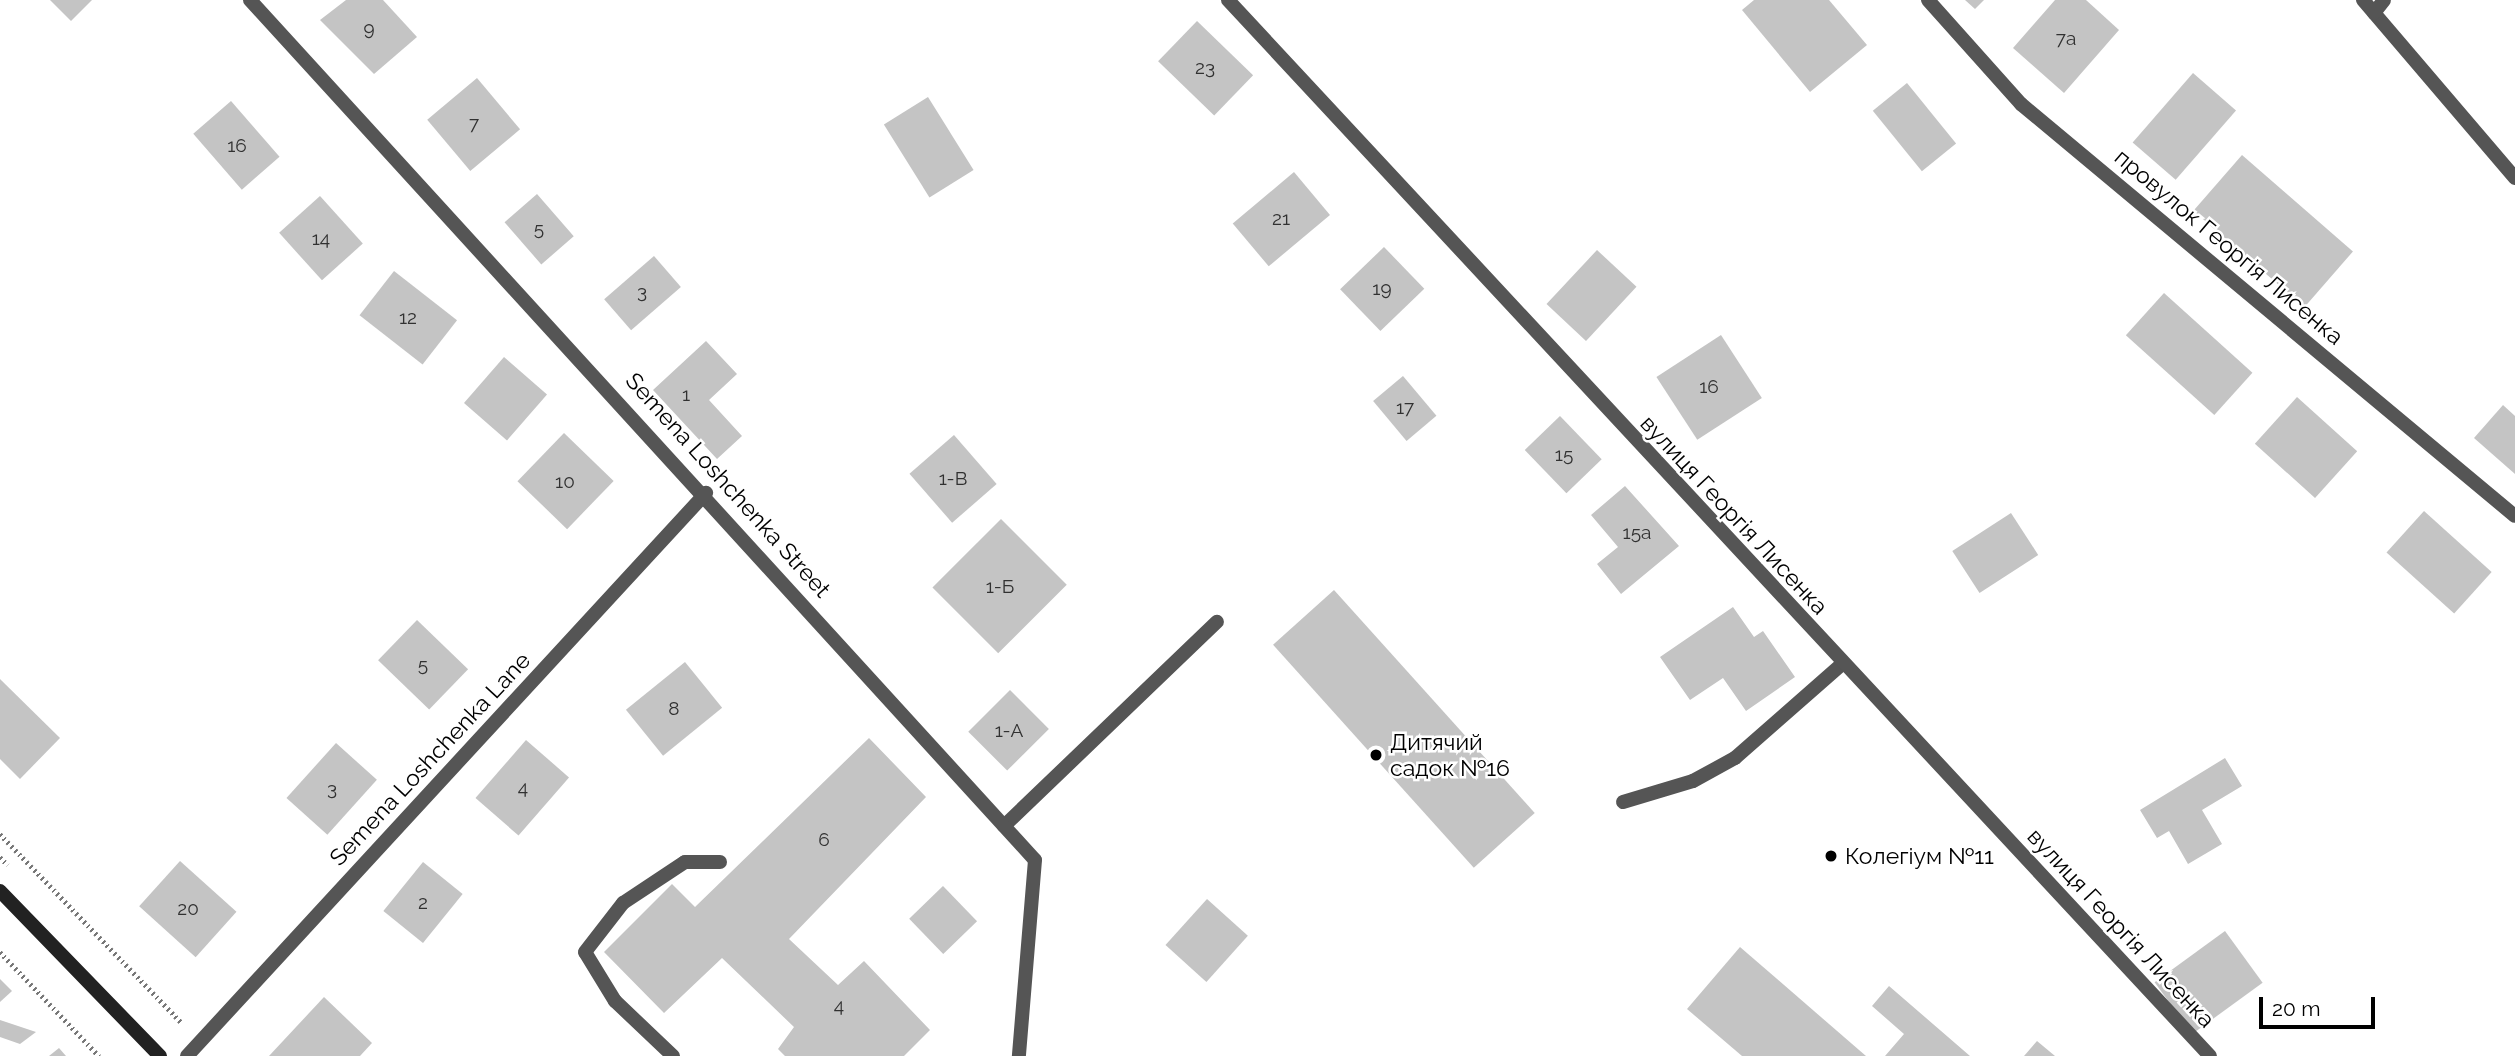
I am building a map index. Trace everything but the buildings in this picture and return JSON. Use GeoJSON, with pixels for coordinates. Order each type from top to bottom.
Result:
{"type":"FeatureCollection","features":[{"type":"Feature","properties":{"kind":"main road"},"geometry":{"type":"LineString","coordinates":[[0,891],[160,1056]]}},
{"type":"Feature","properties":{"kind":"street","name":"Semena Loshchenka Street"},"geometry":{"type":"LineString","coordinates":[[250,0],[706,493],[1035,860],[1019,1056]]}},
{"type":"Feature","properties":{"kind":"street","name":"вулиця Георгія Лисенка"},"geometry":{"type":"LineString","coordinates":[[1228,0],[1841,664],[2210,1056]]}},
{"type":"Feature","properties":{"kind":"street","name":"провулок Георгія Лисенка"},"geometry":{"type":"LineString","coordinates":[[1928,0],[2021,104],[2515,516]]}},
{"type":"Feature","properties":{"kind":"street"},"geometry":{"type":"LineString","coordinates":[[2363,0],[2515,178]]}},
{"type":"Feature","properties":{"kind":"street"},"geometry":{"type":"LineString","coordinates":[[2374,13],[2384,0]]}},
{"type":"Feature","properties":{"kind":"street","name":"Semena Loshchenka Lane"},"geometry":{"type":"LineString","coordinates":[[187,1056],[706,493]]}},
{"type":"Feature","properties":{"kind":"street"},"geometry":{"type":"LineString","coordinates":[[1004,826],[1217,622]]}},
{"type":"Feature","properties":{"kind":"street"},"geometry":{"type":"LineString","coordinates":[[1623,802],[1693,780],[1735,758],[1841,664]]}},
{"type":"Feature","properties":{"kind":"street"},"geometry":{"type":"LineString","coordinates":[[673,1056],[615,1001],[586,952],[623,903],[685,862],[720,862]]}},
{"type":"Feature","properties":{"kind":"path"},"geometry":{"type":"LineString","coordinates":[[0,834],[200,1043]]}},
{"type":"Feature","properties":{"kind":"path"},"geometry":{"type":"LineString","coordinates":[[0,952],[99,1056]]}},
{"type":"Feature","properties":{"kind":"place","name":"Дитячий садок №16"},"geometry":{"type":"Point","coordinates":[1376,755]}},
{"type":"Feature","properties":{"kind":"place","name":"Колегіум №11"},"geometry":{"type":"Point","coordinates":[1831,856]}}]}
